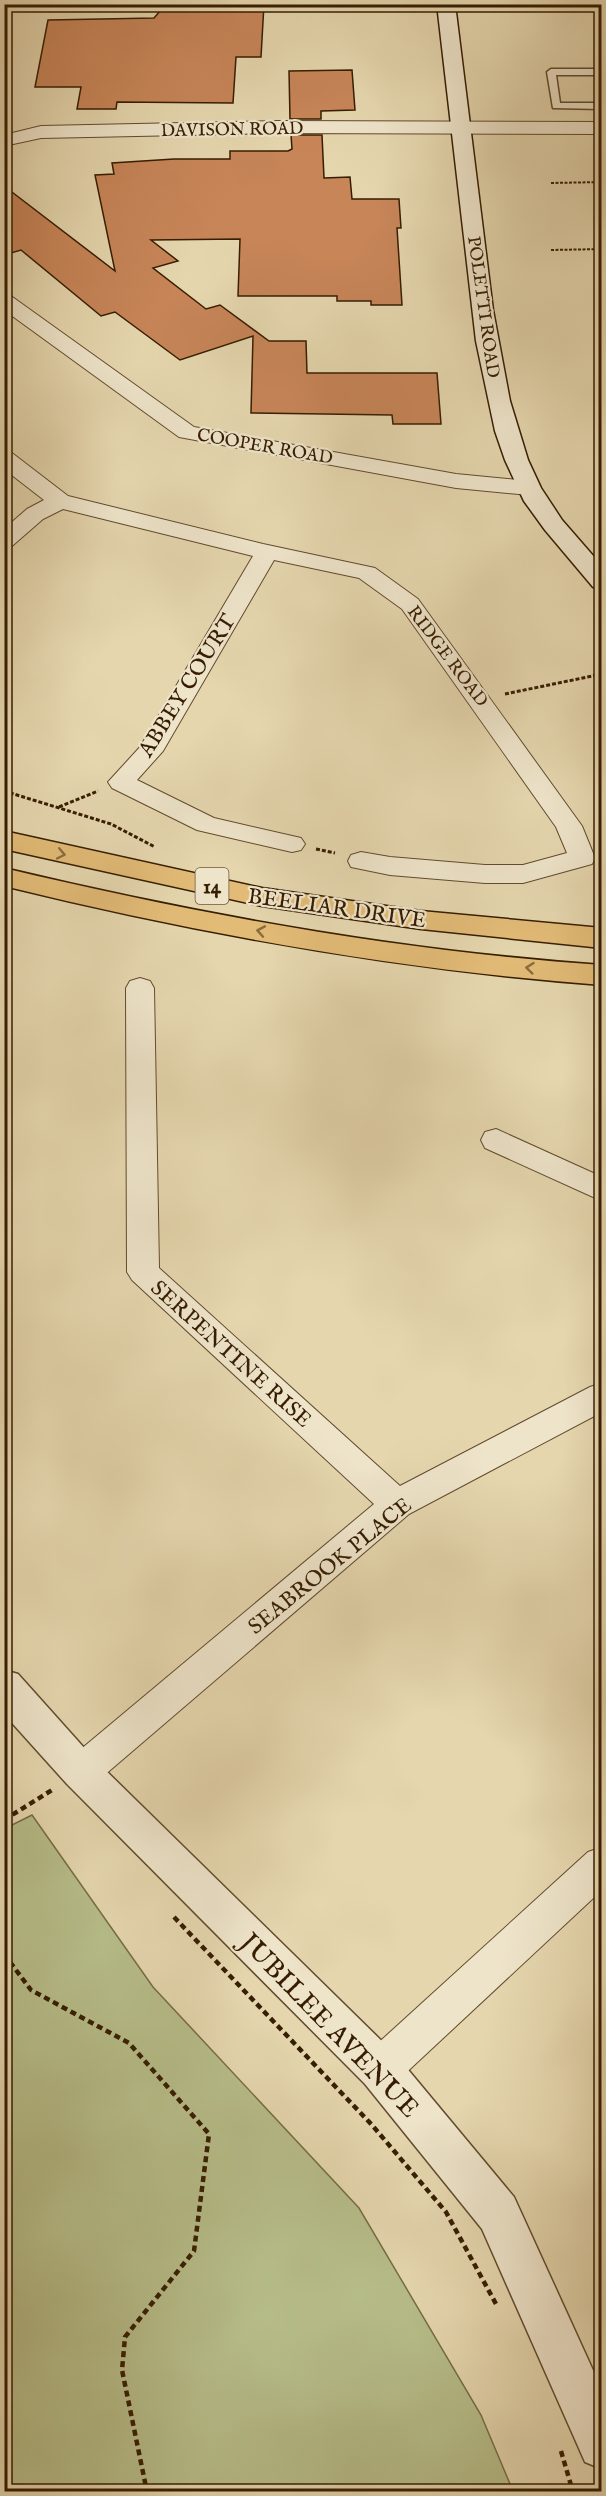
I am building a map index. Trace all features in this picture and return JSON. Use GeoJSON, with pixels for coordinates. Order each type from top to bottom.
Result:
{"type":"FeatureCollection","features":[{"type":"Feature","properties":{"kind":"highway","name":"BEELIAR DRIVE"},"geometry":{"type":"LineString","coordinates":[[4,840],[262,897],[421,920],[602,938]]}},
{"type":"Feature","properties":{"kind":"highway","name":"BEELIAR DRIVE"},"geometry":{"type":"LineString","coordinates":[[4,877],[319,942],[421,956],[597,974]]}},
{"type":"Feature","properties":{"kind":"main road","name":"POLETTI ROAD"},"geometry":{"type":"LineString","coordinates":[[446,4],[491,367],[508,434],[529,488],[543,509],[602,582]]}},
{"type":"Feature","properties":{"kind":"main road","name":"JUBILEE AVENUE"},"geometry":{"type":"LineString","coordinates":[[4,1686],[71,1785],[380,2069],[498,2213],[602,2445]]}},
{"type":"Feature","properties":{"kind":"street"},"geometry":{"type":"LineString","coordinates":[[4,11],[15,4]]}},
{"type":"Feature","properties":{"kind":"street"},"geometry":{"type":"LineString","coordinates":[[460,127],[580,114],[602,122]]}},
{"type":"Feature","properties":{"kind":"street","name":"DAVISON ROAD"},"geometry":{"type":"LineString","coordinates":[[6,139],[41,132],[279,127],[460,127]]}},
{"type":"Feature","properties":{"kind":"street"},"geometry":{"type":"LineString","coordinates":[[460,127],[602,128]]}},
{"type":"Feature","properties":{"kind":"street","name":"COOPER ROAD"},"geometry":{"type":"LineString","coordinates":[[4,300],[187,432],[456,481],[529,488]]}},
{"type":"Feature","properties":{"kind":"street","name":"RIDGE ROAD"},"geometry":{"type":"LineString","coordinates":[[4,458],[60,501],[267,552],[368,573],[410,604],[569,826],[582,858],[523,874],[474,873],[390,866],[360,861]]}},
{"type":"Feature","properties":{"kind":"street"},"geometry":{"type":"LineString","coordinates":[[4,541],[35,514],[60,501]]}},
{"type":"Feature","properties":{"kind":"street","name":"ABBEY COURT"},"geometry":{"type":"LineString","coordinates":[[267,552],[150,751],[121,782],[206,824],[292,844]]}},
{"type":"Feature","properties":{"kind":"street","name":"SERPENTINE RISE"},"geometry":{"type":"LineString","coordinates":[[140,988],[143,1272],[397,1504]]}},
{"type":"Feature","properties":{"kind":"street"},"geometry":{"type":"LineString","coordinates":[[496,1140],[602,1190]]}},
{"type":"Feature","properties":{"kind":"street","name":"SEABROOK PLACE"},"geometry":{"type":"LineString","coordinates":[[71,1785],[397,1504],[602,1396]]}},
{"type":"Feature","properties":{"kind":"street"},"geometry":{"type":"LineString","coordinates":[[380,2069],[602,1864]]}},
{"type":"Feature","properties":{"kind":"lane"},"geometry":{"type":"LineString","coordinates":[[602,72],[550,72],[556,106],[580,114],[602,106]]}},
{"type":"Feature","properties":{"kind":"path"},"geometry":{"type":"LineString","coordinates":[[551,183],[602,182]]}},
{"type":"Feature","properties":{"kind":"path"},"geometry":{"type":"LineString","coordinates":[[551,250],[602,249]]}},
{"type":"Feature","properties":{"kind":"path"},"geometry":{"type":"LineString","coordinates":[[480,700],[602,674]]}},
{"type":"Feature","properties":{"kind":"path"},"geometry":{"type":"LineString","coordinates":[[59,807],[121,782]]}},
{"type":"Feature","properties":{"kind":"path"},"geometry":{"type":"LineString","coordinates":[[4,791],[111,824],[159,850]]}},
{"type":"Feature","properties":{"kind":"path"},"geometry":{"type":"LineString","coordinates":[[292,844],[360,861]]}},
{"type":"Feature","properties":{"kind":"path"},"geometry":{"type":"LineString","coordinates":[[4,1820],[53,1790],[71,1785]]}},
{"type":"Feature","properties":{"kind":"path"},"geometry":{"type":"LineString","coordinates":[[168,1910],[372,2125],[446,2212],[499,2312]]}},
{"type":"Feature","properties":{"kind":"path"},"geometry":{"type":"LineString","coordinates":[[4,1954],[31,1990],[129,2043],[209,2134],[194,2251],[125,2337],[122,2370],[147,2492]]}},
{"type":"Feature","properties":{"kind":"path"},"geometry":{"type":"LineString","coordinates":[[557,2440],[573,2492]]}},
{"type":"Feature","properties":{"kind":"green space"},"geometry":{"type":"Polygon","coordinates":[[[32,1815],[153,1987],[359,2208],[481,2415],[513,2491],[5,2491],[4,1829],[32,1815]]]}},
{"type":"Feature","properties":{"kind":"building"},"geometry":{"type":"Polygon","coordinates":[[[166,4],[264,4],[261,57],[236,57],[233,103],[117,102],[116,109],[77,109],[81,87],[35,87],[48,20],[154,18],[166,4]]]}},
{"type":"Feature","properties":{"kind":"building"},"geometry":{"type":"Polygon","coordinates":[[[352,70],[355,110],[321,111],[321,119],[290,119],[289,71],[352,70]]]}},
{"type":"Feature","properties":{"kind":"building"},"geometry":{"type":"Polygon","coordinates":[[[291,135],[322,135],[324,178],[350,177],[352,199],[399,199],[401,228],[397,228],[402,305],[371,305],[371,301],[337,301],[337,296],[238,296],[240,239],[151,240],[178,261],[153,268],[206,309],[220,305],[269,341],[306,341],[307,373],[437,373],[441,424],[393,424],[392,415],[251,413],[253,336],[180,360],[115,312],[101,316],[21,250],[4,255],[4,186],[115,271],[95,175],[114,174],[112,163],[174,159],[230,159],[230,151],[288,151],[292,149],[291,135]]]}}]}
